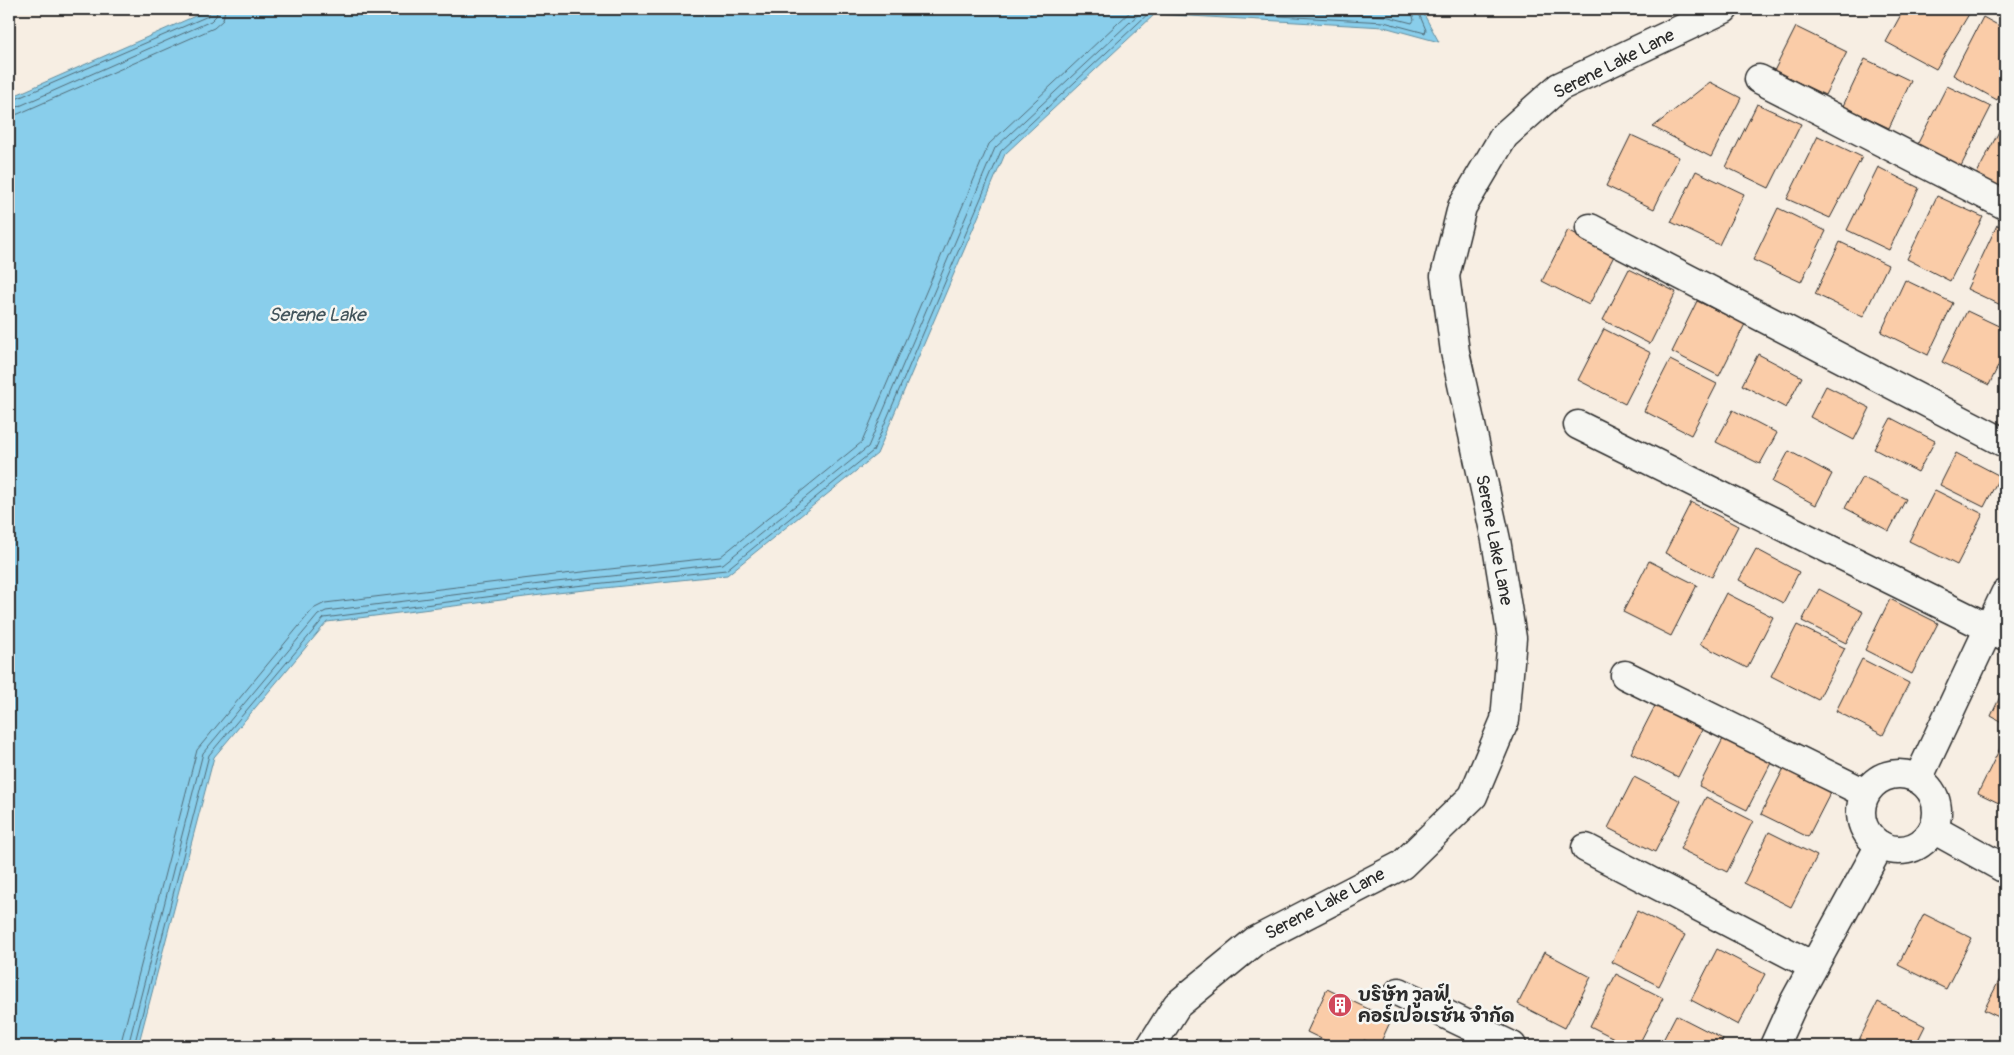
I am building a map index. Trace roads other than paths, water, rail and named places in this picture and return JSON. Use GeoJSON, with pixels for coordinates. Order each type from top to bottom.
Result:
{"type":"FeatureCollection","features":[{"type":"Feature","properties":{"kind":"street","name":"Serene Lake Lane"},"geometry":{"type":"LineString","coordinates":[[1150,1046],[1178,1005],[1254,941],[1402,865],[1474,796],[1505,720],[1512,638],[1496,540],[1455,352],[1446,276],[1462,207],[1504,136],[1559,87],[1724,9]]}},
{"type":"Feature","properties":{"kind":"street"},"geometry":{"type":"LineString","coordinates":[[1759,79],[2005,205]]}},
{"type":"Feature","properties":{"kind":"street"},"geometry":{"type":"LineString","coordinates":[[1590,228],[2005,443]]}},
{"type":"Feature","properties":{"kind":"street"},"geometry":{"type":"LineString","coordinates":[[1578,425],[1997,632]]}},
{"type":"Feature","properties":{"kind":"street"},"geometry":{"type":"LineString","coordinates":[[1918,779],[1997,632],[2005,594]]}},
{"type":"Feature","properties":{"kind":"street"},"geometry":{"type":"LineString","coordinates":[[1625,675],[1865,793]]}},
{"type":"Feature","properties":{"kind":"street"},"geometry":{"type":"LineString","coordinates":[[1904,774],[1918,779],[1929,788],[1936,801],[1937,815],[1933,829],[1924,841],[1910,849],[1895,851],[1880,845],[1868,835],[1862,822],[1861,807],[1865,793],[1876,782],[1889,775],[1904,774]]}},
{"type":"Feature","properties":{"kind":"street"},"geometry":{"type":"LineString","coordinates":[[1933,829],[2005,869]]}},
{"type":"Feature","properties":{"kind":"street"},"geometry":{"type":"LineString","coordinates":[[1774,1046],[1792,1004],[1880,845]]}},
{"type":"Feature","properties":{"kind":"street"},"geometry":{"type":"LineString","coordinates":[[1586,848],[1813,966]]}},
{"type":"Feature","properties":{"kind":"street"},"geometry":{"type":"LineString","coordinates":[[1399,992],[1512,1046]]}},
{"type":"Feature","properties":{"kind":"water","name":"Serene Lake"},"geometry":{"type":"Polygon","coordinates":[[[211,9],[1421,9],[1439,42],[1384,27],[1155,14],[1005,154],[877,454],[727,575],[557,593],[327,622],[214,757],[138,1046],[9,1046],[9,98],[211,9]]]}},
{"type":"Feature","properties":{"kind":"place","name":"บริษัท วูลฟ์ คอร์เปอเรชั่น จำกัด"},"geometry":{"type":"Point","coordinates":[1340,1005]}}]}
